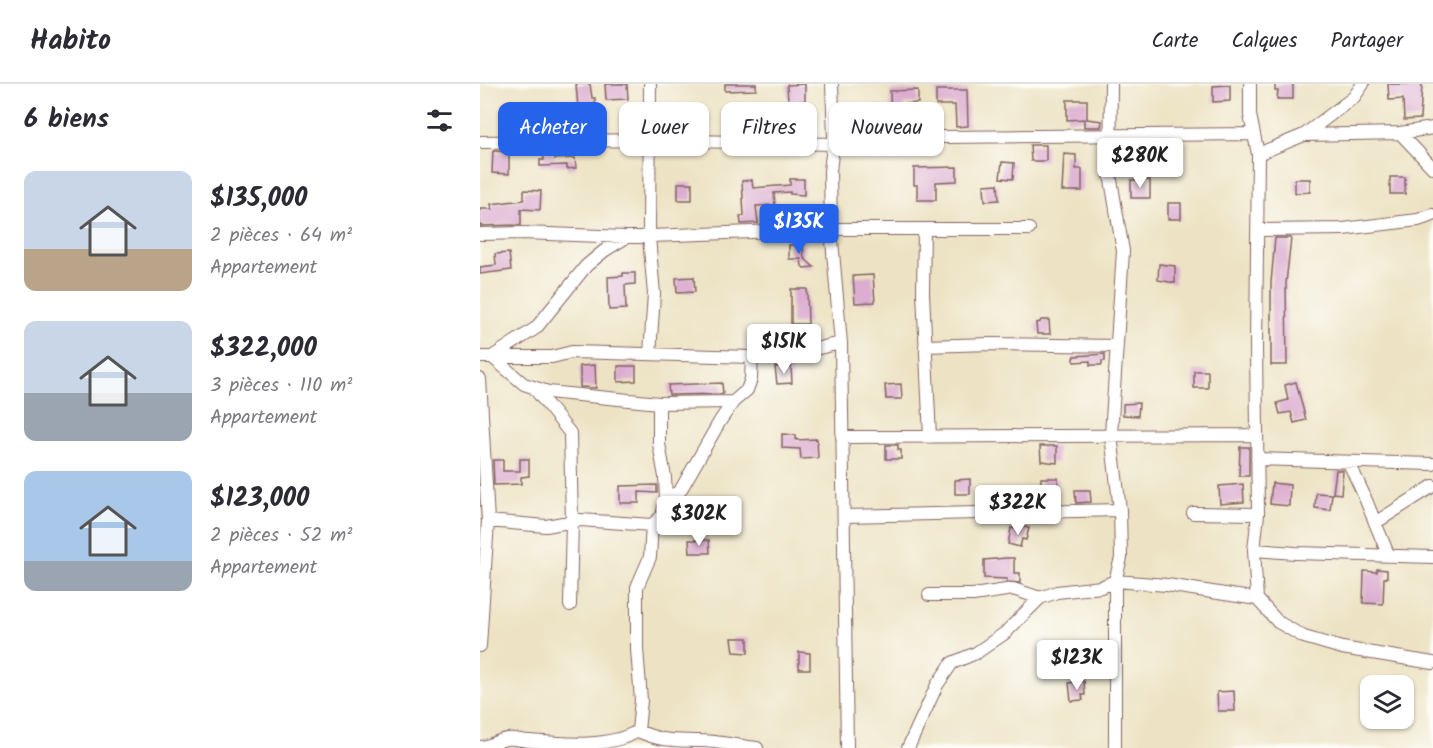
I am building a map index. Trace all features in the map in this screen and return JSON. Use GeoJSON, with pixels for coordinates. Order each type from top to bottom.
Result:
{"type":"FeatureCollection","features":[{"type":"Feature","properties":{"kind":"street"},"geometry":{"type":"LineString","coordinates":[[649,102],[650,84]]}},
{"type":"Feature","properties":{"kind":"street"},"geometry":{"type":"LineString","coordinates":[[832,84],[832,102]]}},
{"type":"Feature","properties":{"kind":"street"},"geometry":{"type":"LineString","coordinates":[[1111,84],[1110,174],[1123,251],[1111,435],[1120,510],[1121,558],[1115,581],[1115,748]]}},
{"type":"Feature","properties":{"kind":"street"},"geometry":{"type":"LineString","coordinates":[[1251,84],[1250,115],[1258,154],[1258,514],[1254,549],[1257,599]]}},
{"type":"Feature","properties":{"kind":"street"},"geometry":{"type":"LineString","coordinates":[[1258,154],[1304,135],[1354,97],[1363,84]]}},
{"type":"Feature","properties":{"kind":"street"},"geometry":{"type":"LineString","coordinates":[[1304,135],[1400,133],[1433,128]]}},
{"type":"Feature","properties":{"kind":"street"},"geometry":{"type":"LineString","coordinates":[[1400,133],[1433,168]]}},
{"type":"Feature","properties":{"kind":"street"},"geometry":{"type":"LineString","coordinates":[[944,139],[1254,134]]}},
{"type":"Feature","properties":{"kind":"street"},"geometry":{"type":"LineString","coordinates":[[480,142],[619,140]]}},
{"type":"Feature","properties":{"kind":"street"},"geometry":{"type":"LineString","coordinates":[[709,140],[829,141]]}},
{"type":"Feature","properties":{"kind":"street"},"geometry":{"type":"LineString","coordinates":[[648,156],[649,237],[654,294],[650,354]]}},
{"type":"Feature","properties":{"kind":"street"},"geometry":{"type":"LineString","coordinates":[[832,156],[831,229],[841,343],[847,748]]}},
{"type":"Feature","properties":{"kind":"street"},"geometry":{"type":"LineString","coordinates":[[1258,230],[1342,229],[1418,220],[1433,215]]}},
{"type":"Feature","properties":{"kind":"street"},"geometry":{"type":"LineString","coordinates":[[480,234],[649,237],[831,229],[1029,229]]}},
{"type":"Feature","properties":{"kind":"street"},"geometry":{"type":"LineString","coordinates":[[924,230],[925,346],[930,437]]}},
{"type":"Feature","properties":{"kind":"street"},"geometry":{"type":"LineString","coordinates":[[486,357],[536,328],[586,266],[604,250],[626,237]]}},
{"type":"Feature","properties":{"kind":"street"},"geometry":{"type":"LineString","coordinates":[[486,357],[552,357],[573,352],[752,357],[793,354],[841,343]]}},
{"type":"Feature","properties":{"kind":"street"},"geometry":{"type":"LineString","coordinates":[[925,346],[991,344],[1117,346]]}},
{"type":"Feature","properties":{"kind":"street"},"geometry":{"type":"LineString","coordinates":[[486,357],[524,384],[548,392],[659,403],[734,402]]}},
{"type":"Feature","properties":{"kind":"street"},"geometry":{"type":"LineString","coordinates":[[666,499],[680,491],[720,421],[734,402],[747,390],[751,379],[752,357]]}},
{"type":"Feature","properties":{"kind":"street"},"geometry":{"type":"LineString","coordinates":[[480,380],[482,456],[488,520],[483,549],[480,646]]}},
{"type":"Feature","properties":{"kind":"street"},"geometry":{"type":"LineString","coordinates":[[534,387],[570,433],[572,522],[570,605]]}},
{"type":"Feature","properties":{"kind":"street"},"geometry":{"type":"LineString","coordinates":[[480,747],[507,739],[594,747],[612,746],[629,739],[638,731],[641,700],[637,587],[650,557],[652,525],[662,516],[666,499],[659,444],[659,403]]}},
{"type":"Feature","properties":{"kind":"street"},"geometry":{"type":"LineString","coordinates":[[842,437],[1257,435]]}},
{"type":"Feature","properties":{"kind":"street"},"geometry":{"type":"LineString","coordinates":[[1257,459],[1433,464]]}},
{"type":"Feature","properties":{"kind":"street"},"geometry":{"type":"LineString","coordinates":[[1349,463],[1388,554]]}},
{"type":"Feature","properties":{"kind":"street"},"geometry":{"type":"LineString","coordinates":[[1375,522],[1433,486]]}},
{"type":"Feature","properties":{"kind":"street"},"geometry":{"type":"LineString","coordinates":[[843,516],[1120,510]]}},
{"type":"Feature","properties":{"kind":"street"},"geometry":{"type":"LineString","coordinates":[[1193,513],[1258,514]]}},
{"type":"Feature","properties":{"kind":"street"},"geometry":{"type":"LineString","coordinates":[[488,520],[546,526],[580,520],[652,525]]}},
{"type":"Feature","properties":{"kind":"street"},"geometry":{"type":"LineString","coordinates":[[1254,549],[1296,553],[1433,557]]}},
{"type":"Feature","properties":{"kind":"street"},"geometry":{"type":"LineString","coordinates":[[908,748],[937,685],[952,663],[976,653],[1005,633],[1040,598],[1057,592],[1101,587],[1115,581],[1167,585],[1257,599],[1278,622],[1304,637],[1342,648],[1433,663]]}},
{"type":"Feature","properties":{"kind":"street"},"geometry":{"type":"LineString","coordinates":[[929,595],[973,595],[1013,589],[1040,598]]}},
{"type":"Feature","properties":{"kind":"street"},"geometry":{"type":"LineString","coordinates":[[638,731],[656,739],[680,742],[700,740],[757,748]]}},
{"type":"Feature","properties":{"kind":"building"},"geometry":{"type":"Polygon","coordinates":[[[576,84],[590,84],[592,98],[595,98],[595,102],[578,102],[576,84]]]}},
{"type":"Feature","properties":{"kind":"building"},"geometry":{"type":"Polygon","coordinates":[[[605,84],[627,84],[628,99],[606,100],[605,84]]]}},
{"type":"Feature","properties":{"kind":"building"},"geometry":{"type":"Polygon","coordinates":[[[725,84],[756,84],[756,90],[725,91],[725,84]]]}},
{"type":"Feature","properties":{"kind":"building"},"geometry":{"type":"Polygon","coordinates":[[[805,84],[805,101],[788,101],[787,85],[805,84]]]}},
{"type":"Feature","properties":{"kind":"building"},"geometry":{"type":"Polygon","coordinates":[[[1275,84],[1293,84],[1293,99],[1277,99],[1278,91],[1275,91],[1275,84]]]}},
{"type":"Feature","properties":{"kind":"building"},"geometry":{"type":"Polygon","coordinates":[[[1388,84],[1422,84],[1420,119],[1404,120],[1403,99],[1389,100],[1388,84]]]}},
{"type":"Feature","properties":{"kind":"building"},"geometry":{"type":"Polygon","coordinates":[[[1230,85],[1230,101],[1213,102],[1213,86],[1230,85]]]}},
{"type":"Feature","properties":{"kind":"building"},"geometry":{"type":"Polygon","coordinates":[[[918,90],[918,102],[890,102],[890,91],[918,90]]]}},
{"type":"Feature","properties":{"kind":"building"},"geometry":{"type":"Polygon","coordinates":[[[936,90],[967,90],[968,126],[956,127],[955,105],[936,102],[936,90]]]}},
{"type":"Feature","properties":{"kind":"building"},"geometry":{"type":"Polygon","coordinates":[[[1067,100],[1087,100],[1087,119],[1102,121],[1101,127],[1084,127],[1084,119],[1067,120],[1067,100]]]}},
{"type":"Feature","properties":{"kind":"building"},"geometry":{"type":"Polygon","coordinates":[[[1030,145],[1046,145],[1046,161],[1031,161],[1030,145]]]}},
{"type":"Feature","properties":{"kind":"building"},"geometry":{"type":"Polygon","coordinates":[[[493,151],[498,151],[498,156],[509,156],[509,174],[492,173],[493,151]]]}},
{"type":"Feature","properties":{"kind":"building"},"geometry":{"type":"Polygon","coordinates":[[[1064,154],[1076,155],[1076,169],[1082,169],[1082,191],[1062,191],[1064,154]]]}},
{"type":"Feature","properties":{"kind":"building"},"geometry":{"type":"Polygon","coordinates":[[[544,156],[555,156],[555,159],[575,158],[576,168],[567,169],[567,165],[540,166],[540,160],[544,160],[544,156]]]}},
{"type":"Feature","properties":{"kind":"building"},"geometry":{"type":"Polygon","coordinates":[[[1002,162],[1014,163],[1013,179],[1000,178],[1002,162]]]}},
{"type":"Feature","properties":{"kind":"building"},"geometry":{"type":"Polygon","coordinates":[[[957,167],[957,181],[936,182],[936,200],[917,200],[914,168],[957,167]]]}},
{"type":"Feature","properties":{"kind":"building"},"geometry":{"type":"Polygon","coordinates":[[[1390,177],[1405,177],[1405,194],[1390,194],[1390,177]]]}},
{"type":"Feature","properties":{"kind":"building"},"geometry":{"type":"Polygon","coordinates":[[[790,179],[804,179],[804,195],[790,194],[790,192],[774,193],[775,205],[756,206],[758,223],[741,224],[740,216],[744,216],[742,181],[752,180],[753,188],[790,185],[790,179]]]}},
{"type":"Feature","properties":{"kind":"building"},"geometry":{"type":"Polygon","coordinates":[[[1295,179],[1310,179],[1310,192],[1295,193],[1295,179]]]}},
{"type":"Feature","properties":{"kind":"building"},"geometry":{"type":"Polygon","coordinates":[[[1131,180],[1150,180],[1150,198],[1131,198],[1131,180]]]}},
{"type":"Feature","properties":{"kind":"building"},"geometry":{"type":"Polygon","coordinates":[[[678,183],[692,183],[692,200],[678,200],[678,183]]]}},
{"type":"Feature","properties":{"kind":"building"},"geometry":{"type":"Polygon","coordinates":[[[998,184],[999,200],[985,201],[984,185],[998,184]]]}},
{"type":"Feature","properties":{"kind":"building"},"geometry":{"type":"Polygon","coordinates":[[[524,190],[541,191],[540,210],[521,209],[521,225],[480,226],[480,209],[492,209],[491,204],[524,200],[524,190]]]}},
{"type":"Feature","properties":{"kind":"building"},"geometry":{"type":"Polygon","coordinates":[[[1168,203],[1181,203],[1181,219],[1168,219],[1168,203]]]}},
{"type":"Feature","properties":{"kind":"building"},"geometry":{"type":"Polygon","coordinates":[[[1275,238],[1291,238],[1286,283],[1287,365],[1271,365],[1271,283],[1275,238]]]}},
{"type":"Feature","properties":{"kind":"building"},"geometry":{"type":"Polygon","coordinates":[[[789,245],[803,245],[804,258],[814,267],[804,268],[801,259],[789,259],[789,245]]]}},
{"type":"Feature","properties":{"kind":"building"},"geometry":{"type":"Polygon","coordinates":[[[509,253],[511,270],[480,274],[480,267],[496,265],[495,254],[509,253]]]}},
{"type":"Feature","properties":{"kind":"building"},"geometry":{"type":"Polygon","coordinates":[[[1159,264],[1175,266],[1175,283],[1158,280],[1159,264]]]}},
{"type":"Feature","properties":{"kind":"building"},"geometry":{"type":"Polygon","coordinates":[[[623,273],[635,273],[635,284],[625,285],[626,309],[609,310],[608,277],[623,276],[623,273]]]}},
{"type":"Feature","properties":{"kind":"building"},"geometry":{"type":"Polygon","coordinates":[[[873,275],[875,302],[855,303],[853,276],[873,275]]]}},
{"type":"Feature","properties":{"kind":"building"},"geometry":{"type":"Polygon","coordinates":[[[694,277],[695,292],[677,293],[676,278],[694,277]]]}},
{"type":"Feature","properties":{"kind":"building"},"geometry":{"type":"Polygon","coordinates":[[[791,289],[807,289],[808,324],[791,324],[791,289]]]}},
{"type":"Feature","properties":{"kind":"building"},"geometry":{"type":"Polygon","coordinates":[[[1049,320],[1050,334],[1037,334],[1036,323],[1049,320]]]}},
{"type":"Feature","properties":{"kind":"building"},"geometry":{"type":"Polygon","coordinates":[[[1105,354],[1105,361],[1102,361],[1102,365],[1090,365],[1090,361],[1074,362],[1074,356],[1105,354]]]}},
{"type":"Feature","properties":{"kind":"building"},"geometry":{"type":"Polygon","coordinates":[[[595,365],[596,388],[580,387],[580,366],[595,365]]]}},
{"type":"Feature","properties":{"kind":"building"},"geometry":{"type":"Polygon","coordinates":[[[618,366],[636,366],[636,381],[618,382],[618,366]]]}},
{"type":"Feature","properties":{"kind":"building"},"geometry":{"type":"Polygon","coordinates":[[[791,366],[792,383],[777,384],[775,367],[791,366]]]}},
{"type":"Feature","properties":{"kind":"building"},"geometry":{"type":"Polygon","coordinates":[[[1194,371],[1208,371],[1208,388],[1194,388],[1194,371]]]}},
{"type":"Feature","properties":{"kind":"building"},"geometry":{"type":"Polygon","coordinates":[[[1296,382],[1306,420],[1294,423],[1291,412],[1280,414],[1277,403],[1288,400],[1285,385],[1296,382]]]}},
{"type":"Feature","properties":{"kind":"building"},"geometry":{"type":"Polygon","coordinates":[[[722,383],[723,394],[669,395],[668,385],[722,383]]]}},
{"type":"Feature","properties":{"kind":"building"},"geometry":{"type":"Polygon","coordinates":[[[901,384],[902,399],[886,399],[885,385],[901,384]]]}},
{"type":"Feature","properties":{"kind":"building"},"geometry":{"type":"Polygon","coordinates":[[[1139,403],[1138,416],[1123,415],[1123,404],[1139,403]]]}},
{"type":"Feature","properties":{"kind":"building"},"geometry":{"type":"Polygon","coordinates":[[[782,434],[796,435],[796,440],[817,439],[818,458],[801,459],[800,449],[782,448],[782,434]]]}},
{"type":"Feature","properties":{"kind":"building"},"geometry":{"type":"Polygon","coordinates":[[[886,445],[898,445],[898,450],[901,450],[901,459],[886,459],[886,445]]]}},
{"type":"Feature","properties":{"kind":"building"},"geometry":{"type":"Polygon","coordinates":[[[1040,446],[1057,446],[1057,463],[1041,461],[1040,446]]]}},
{"type":"Feature","properties":{"kind":"building"},"geometry":{"type":"Polygon","coordinates":[[[1240,447],[1249,447],[1249,476],[1239,476],[1240,447]]]}},
{"type":"Feature","properties":{"kind":"building"},"geometry":{"type":"Polygon","coordinates":[[[520,459],[529,459],[529,476],[521,477],[521,484],[494,485],[493,460],[503,460],[503,471],[520,471],[520,459]]]}},
{"type":"Feature","properties":{"kind":"building"},"geometry":{"type":"Polygon","coordinates":[[[1336,470],[1343,470],[1341,494],[1333,493],[1336,470]]]}},
{"type":"Feature","properties":{"kind":"building"},"geometry":{"type":"Polygon","coordinates":[[[1041,478],[1058,478],[1058,496],[1041,496],[1041,478]]]}},
{"type":"Feature","properties":{"kind":"building"},"geometry":{"type":"Polygon","coordinates":[[[970,479],[970,494],[955,494],[955,480],[970,479]]]}},
{"type":"Feature","properties":{"kind":"building"},"geometry":{"type":"Polygon","coordinates":[[[1272,483],[1290,485],[1289,506],[1270,504],[1272,483]]]}},
{"type":"Feature","properties":{"kind":"building"},"geometry":{"type":"Polygon","coordinates":[[[1243,484],[1244,502],[1220,504],[1219,486],[1243,484]]]}},
{"type":"Feature","properties":{"kind":"building"},"geometry":{"type":"Polygon","coordinates":[[[657,485],[657,493],[639,492],[639,503],[620,503],[620,486],[657,485]]]}},
{"type":"Feature","properties":{"kind":"building"},"geometry":{"type":"Polygon","coordinates":[[[1075,490],[1090,490],[1091,502],[1076,503],[1075,490]]]}},
{"type":"Feature","properties":{"kind":"building"},"geometry":{"type":"Polygon","coordinates":[[[1316,493],[1332,494],[1330,510],[1315,508],[1316,493]]]}},
{"type":"Feature","properties":{"kind":"building"},"geometry":{"type":"Polygon","coordinates":[[[725,499],[726,511],[671,513],[673,504],[679,501],[725,499]]]}},
{"type":"Feature","properties":{"kind":"building"},"geometry":{"type":"Polygon","coordinates":[[[1018,526],[1029,528],[1026,540],[1022,539],[1020,547],[1008,544],[1011,528],[1017,529],[1018,526]]]}},
{"type":"Feature","properties":{"kind":"building"},"geometry":{"type":"Polygon","coordinates":[[[689,540],[709,540],[710,553],[690,553],[689,540]]]}},
{"type":"Feature","properties":{"kind":"building"},"geometry":{"type":"Polygon","coordinates":[[[1014,558],[1014,573],[1020,573],[1020,583],[1007,582],[1007,579],[984,578],[984,560],[1014,558]]]}},
{"type":"Feature","properties":{"kind":"building"},"geometry":{"type":"Polygon","coordinates":[[[1377,569],[1387,570],[1387,578],[1384,578],[1383,604],[1363,603],[1364,571],[1377,572],[1377,569]]]}},
{"type":"Feature","properties":{"kind":"building"},"geometry":{"type":"Polygon","coordinates":[[[732,638],[748,638],[748,653],[734,652],[732,638]]]}},
{"type":"Feature","properties":{"kind":"building"},"geometry":{"type":"Polygon","coordinates":[[[799,652],[810,653],[810,669],[799,669],[799,652]]]}},
{"type":"Feature","properties":{"kind":"building"},"geometry":{"type":"Polygon","coordinates":[[[1084,681],[1083,700],[1071,701],[1069,683],[1084,681]]]}},
{"type":"Feature","properties":{"kind":"building"},"geometry":{"type":"Polygon","coordinates":[[[1234,691],[1235,711],[1218,711],[1217,692],[1234,691]]]}}]}
